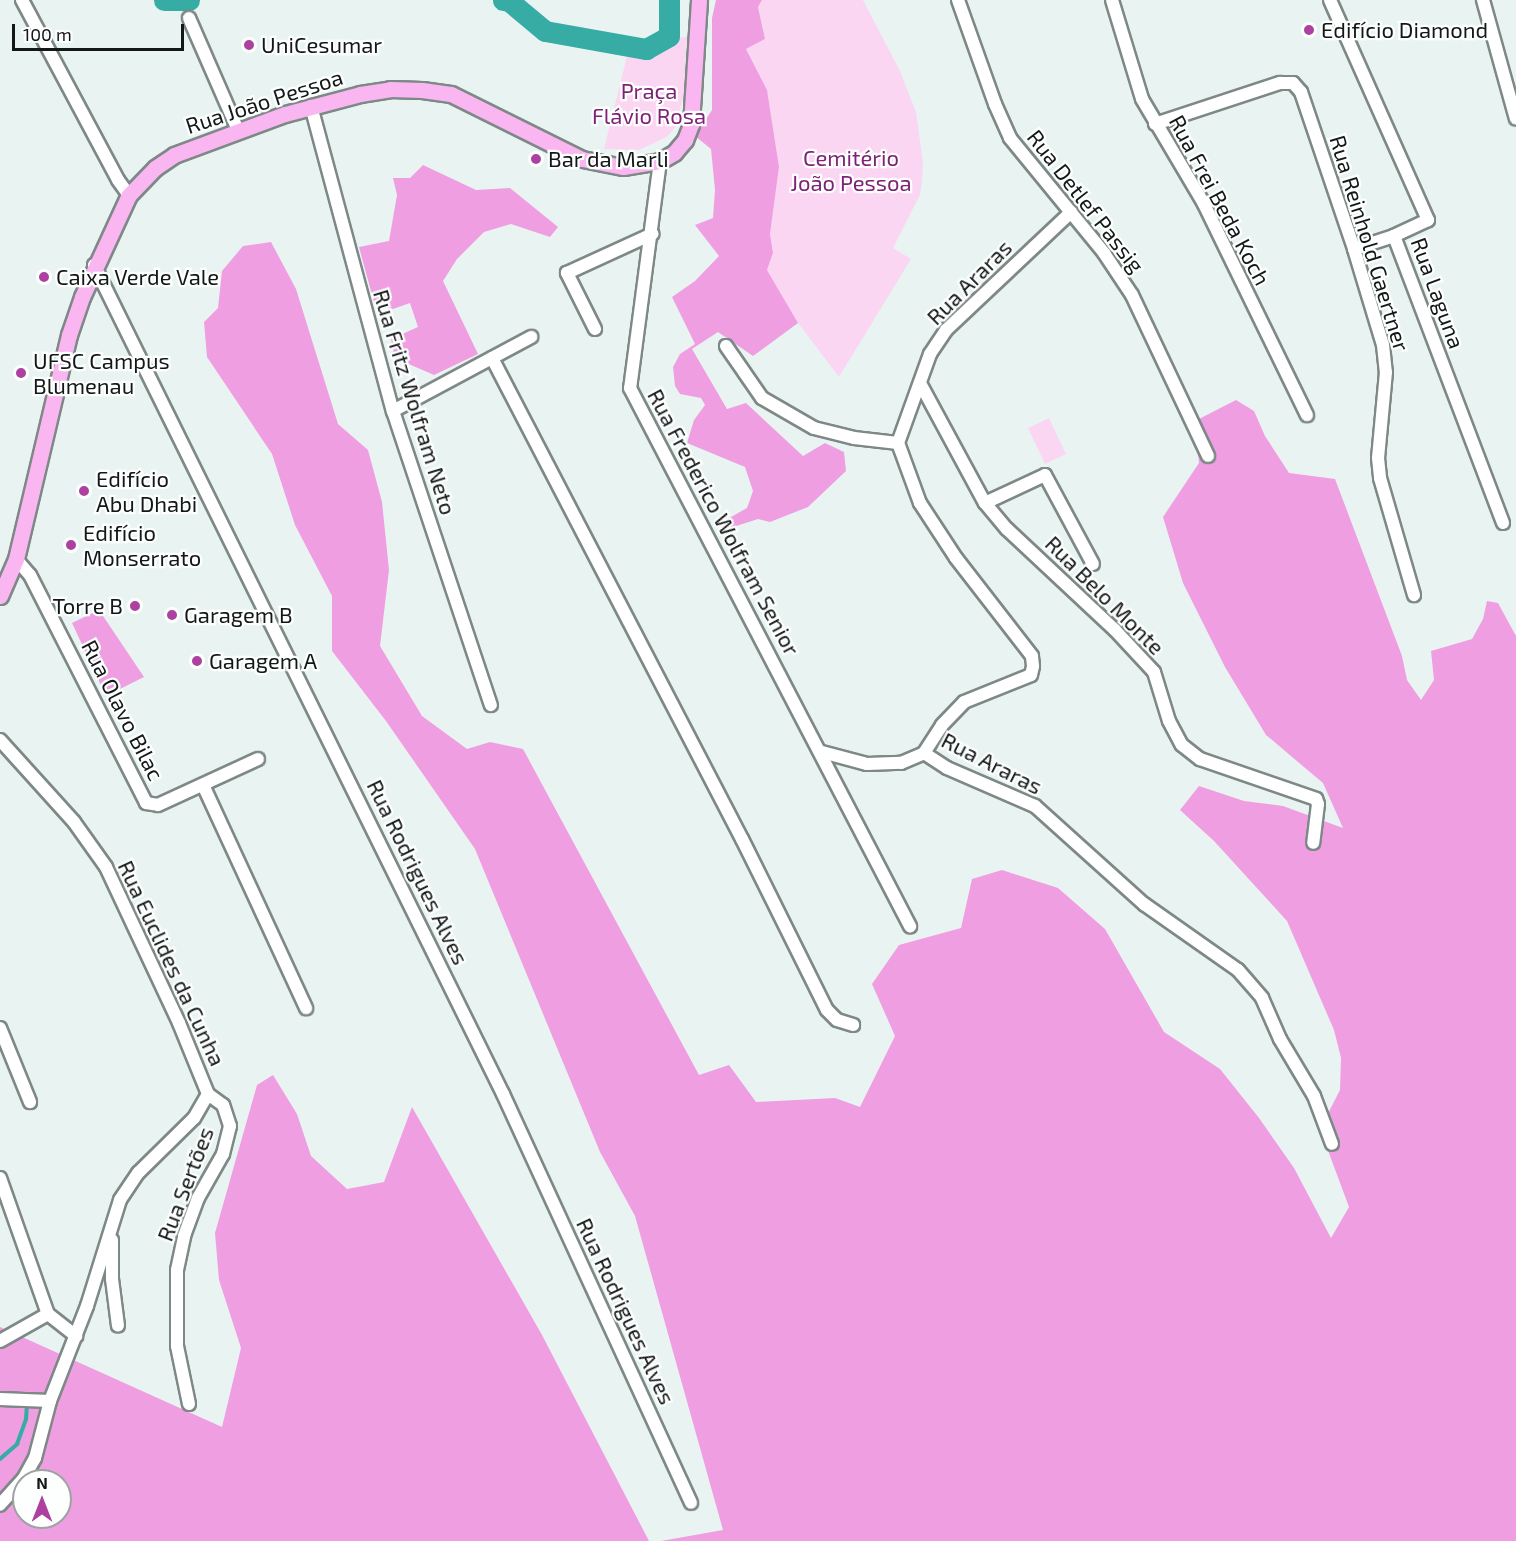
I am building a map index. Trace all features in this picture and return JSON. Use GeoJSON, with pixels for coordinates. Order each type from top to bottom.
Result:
{"type":"FeatureCollection","features":[{"type":"Feature","properties":{"kind":"main road","name":"Rua João Pessoa"},"geometry":{"type":"LineString","coordinates":[[0,596],[16,559],[69,335],[94,265],[129,195],[138,184],[174,154],[311,106],[390,89],[451,94],[582,159],[623,167],[660,161],[674,153],[685,140],[691,124],[699,0]]}},
{"type":"Feature","properties":{"kind":"street"},"geometry":{"type":"LineString","coordinates":[[22,0],[118,180],[129,195]]}},
{"type":"Feature","properties":{"kind":"street","name":"Rua Detlef Passig"},"geometry":{"type":"LineString","coordinates":[[958,0],[994,104],[1010,138],[1071,212],[1132,295],[1208,456]]}},
{"type":"Feature","properties":{"kind":"street","name":"Rua Frei Beda Koch"},"geometry":{"type":"LineString","coordinates":[[1112,0],[1142,99],[1203,204],[1307,415]]}},
{"type":"Feature","properties":{"kind":"street","name":"Rua Laguna"},"geometry":{"type":"LineString","coordinates":[[1330,0],[1428,220],[1394,236],[1503,523]]}},
{"type":"Feature","properties":{"kind":"street"},"geometry":{"type":"LineString","coordinates":[[1483,0],[1516,119]]}},
{"type":"Feature","properties":{"kind":"street"},"geometry":{"type":"LineString","coordinates":[[189,18],[238,130]]}},
{"type":"Feature","properties":{"kind":"street","name":"Rua Reinhold Gaertner"},"geometry":{"type":"LineString","coordinates":[[1155,124],[1280,83],[1293,83],[1301,92],[1354,249],[1383,345],[1386,372],[1378,458],[1380,478],[1414,595]]}},
{"type":"Feature","properties":{"kind":"street","name":"Rua Fritz Wolfram Neto"},"geometry":{"type":"LineString","coordinates":[[311,106],[393,411],[491,705]]}},
{"type":"Feature","properties":{"kind":"street","name":"Rua Frederico Wolfram Senior"},"geometry":{"type":"LineString","coordinates":[[660,161],[630,388],[822,752],[910,926]]}},
{"type":"Feature","properties":{"kind":"street","name":"Rua Araras"},"geometry":{"type":"LineString","coordinates":[[1071,212],[946,330],[930,354],[898,443],[920,503],[956,558],[1032,656],[1033,666],[1031,675],[964,702],[942,725],[924,753],[947,768],[1035,806],[1144,904],[1238,970],[1262,998],[1280,1039],[1314,1096],[1332,1144]]}},
{"type":"Feature","properties":{"kind":"street"},"geometry":{"type":"LineString","coordinates":[[595,328],[567,273],[652,234]]}},
{"type":"Feature","properties":{"kind":"street"},"geometry":{"type":"LineString","coordinates":[[1354,249],[1394,236]]}},
{"type":"Feature","properties":{"kind":"street","name":"Rua Rodrigues Alves"},"geometry":{"type":"LineString","coordinates":[[94,265],[503,1094],[691,1503]]}},
{"type":"Feature","properties":{"kind":"street"},"geometry":{"type":"LineString","coordinates":[[393,411],[531,337]]}},
{"type":"Feature","properties":{"kind":"street"},"geometry":{"type":"LineString","coordinates":[[726,346],[762,398],[814,428],[854,438],[898,443]]}},
{"type":"Feature","properties":{"kind":"street"},"geometry":{"type":"LineString","coordinates":[[492,358],[742,839],[827,1010],[837,1020],[853,1024]]}},
{"type":"Feature","properties":{"kind":"street","name":"Rua Belo Monte"},"geometry":{"type":"LineString","coordinates":[[920,383],[985,503],[1007,529],[1115,630],[1154,672],[1169,721],[1182,746],[1200,759],[1316,799],[1318,804],[1312,843]]}},
{"type":"Feature","properties":{"kind":"street"},"geometry":{"type":"LineString","coordinates":[[985,503],[1045,475],[1093,564]]}},
{"type":"Feature","properties":{"kind":"street","name":"Rua Olavo Bilac"},"geometry":{"type":"LineString","coordinates":[[16,559],[30,575],[146,803],[158,805],[203,784]]}},
{"type":"Feature","properties":{"kind":"street","name":"Rua Euclides da Cunha"},"geometry":{"type":"LineString","coordinates":[[0,740],[74,822],[106,867],[179,1023],[208,1094],[194,1118],[138,1173],[120,1200],[76,1336],[50,1401],[35,1458],[24,1478],[0,1505]]}},
{"type":"Feature","properties":{"kind":"street"},"geometry":{"type":"LineString","coordinates":[[822,752],[867,764],[901,763],[924,753]]}},
{"type":"Feature","properties":{"kind":"street"},"geometry":{"type":"LineString","coordinates":[[258,759],[203,784],[306,1008]]}},
{"type":"Feature","properties":{"kind":"street"},"geometry":{"type":"LineString","coordinates":[[0,1028],[30,1102]]}},
{"type":"Feature","properties":{"kind":"street","name":"Rua Sertões"},"geometry":{"type":"LineString","coordinates":[[189,1404],[177,1346],[177,1270],[184,1236],[198,1198],[223,1154],[230,1126],[223,1105],[208,1094]]}},
{"type":"Feature","properties":{"kind":"street"},"geometry":{"type":"LineString","coordinates":[[0,1178],[48,1314],[76,1336]]}},
{"type":"Feature","properties":{"kind":"street"},"geometry":{"type":"LineString","coordinates":[[112,1228],[112,1279],[118,1326]]}},
{"type":"Feature","properties":{"kind":"street"},"geometry":{"type":"LineString","coordinates":[[0,1341],[11,1337],[48,1314]]}},
{"type":"Feature","properties":{"kind":"street"},"geometry":{"type":"LineString","coordinates":[[0,1399],[50,1401]]}},
{"type":"Feature","properties":{"kind":"green space","name":"Cemitério João Pessoa"},"geometry":{"type":"Polygon","coordinates":[[[762,0],[863,0],[900,71],[916,112],[923,163],[920,195],[893,248],[911,259],[839,377],[798,323],[767,270],[773,253],[770,234],[779,167],[767,91],[746,49],[765,39],[758,7],[762,0]]]}},
{"type":"Feature","properties":{"kind":"green space","name":"Praça Flávio Rosa"},"geometry":{"type":"Polygon","coordinates":[[[687,37],[684,94],[676,126],[667,137],[639,150],[604,149],[627,56],[654,53],[672,38],[687,37]]]}},
{"type":"Feature","properties":{"kind":"green space"},"geometry":{"type":"Polygon","coordinates":[[[1049,418],[1066,454],[1045,464],[1028,428],[1049,418]]]}},
{"type":"Feature","properties":{"kind":"shaded area"},"geometry":{"type":"Polygon","coordinates":[[[716,0],[762,0],[758,7],[765,39],[746,49],[767,90],[779,167],[770,234],[773,253],[767,270],[798,323],[753,356],[718,332],[692,349],[727,409],[746,403],[803,456],[825,443],[844,452],[846,471],[808,507],[770,522],[758,519],[730,528],[724,521],[747,508],[753,491],[745,467],[687,443],[694,420],[705,405],[701,398],[680,394],[675,386],[673,367],[680,354],[695,344],[672,297],[695,281],[719,256],[695,225],[713,218],[715,190],[711,149],[695,136],[712,110],[712,18],[716,0]]]}},
{"type":"Feature","properties":{"kind":"shaded area"},"geometry":{"type":"Polygon","coordinates":[[[423,165],[476,190],[510,188],[558,227],[550,237],[511,224],[484,232],[457,259],[443,281],[478,354],[434,375],[395,358],[391,339],[418,327],[410,303],[393,309],[375,306],[359,247],[389,241],[397,195],[393,178],[410,178],[423,165]]]}},
{"type":"Feature","properties":{"kind":"shaded area"},"geometry":{"type":"Polygon","coordinates":[[[271,242],[296,289],[338,424],[368,450],[382,502],[389,570],[380,646],[422,716],[467,749],[490,742],[523,749],[699,1075],[729,1065],[756,1102],[835,1098],[860,1107],[895,1036],[872,984],[899,945],[961,928],[972,879],[1002,870],[1058,888],[1105,929],[1164,1032],[1220,1069],[1259,1118],[1294,1168],[1331,1238],[1349,1207],[1320,1129],[1340,1090],[1341,1058],[1334,1030],[1287,921],[1214,841],[1180,810],[1199,786],[1244,801],[1283,806],[1343,828],[1323,783],[1266,735],[1225,667],[1183,583],[1163,517],[1199,463],[1195,421],[1236,400],[1254,411],[1265,436],[1289,473],[1335,479],[1402,656],[1407,680],[1421,700],[1434,680],[1431,651],[1472,639],[1483,619],[1487,601],[1498,603],[1516,636],[1516,1541],[661,1541],[723,1530],[635,1216],[600,1152],[475,849],[386,721],[332,651],[332,596],[295,525],[272,454],[207,357],[204,322],[218,308],[222,271],[243,246],[271,242]]]}},
{"type":"Feature","properties":{"kind":"shaded area"},"geometry":{"type":"Polygon","coordinates":[[[99,610],[144,677],[106,696],[72,623],[99,610]]]}},
{"type":"Feature","properties":{"kind":"shaded area"},"geometry":{"type":"Polygon","coordinates":[[[273,1075],[297,1114],[311,1156],[347,1189],[384,1182],[412,1107],[542,1335],[649,1541],[0,1541],[0,1327],[222,1427],[241,1348],[219,1280],[215,1233],[257,1085],[273,1075]]]}},
{"type":"Feature","properties":{"kind":"waterway"},"geometry":{"type":"LineString","coordinates":[[164,0],[189,0]]}},
{"type":"Feature","properties":{"kind":"waterway"},"geometry":{"type":"LineString","coordinates":[[503,0],[509,1],[545,31],[646,49],[669,36],[669,0]]}},
{"type":"Feature","properties":{"kind":"waterway"},"geometry":{"type":"LineString","coordinates":[[0,1459],[17,1444],[26,1419],[27,1403]]}},
{"type":"Feature","properties":{"kind":"place","name":"Edifício Diamond"},"geometry":{"type":"Point","coordinates":[1309,30]}},
{"type":"Feature","properties":{"kind":"place","name":"UniCesumar"},"geometry":{"type":"Point","coordinates":[249,45]}},
{"type":"Feature","properties":{"kind":"place","name":"Bar da Marli"},"geometry":{"type":"Point","coordinates":[536,159]}},
{"type":"Feature","properties":{"kind":"place","name":"Caixa Verde Vale"},"geometry":{"type":"Point","coordinates":[44,277]}},
{"type":"Feature","properties":{"kind":"place","name":"UFSC Campus Blumenau"},"geometry":{"type":"Point","coordinates":[21,373]}},
{"type":"Feature","properties":{"kind":"place","name":"Edifício Abu Dhabi"},"geometry":{"type":"Point","coordinates":[84,491]}},
{"type":"Feature","properties":{"kind":"place","name":"Edifício Monserrato"},"geometry":{"type":"Point","coordinates":[71,545]}},
{"type":"Feature","properties":{"kind":"place","name":"Torre B"},"geometry":{"type":"Point","coordinates":[135,606]}},
{"type":"Feature","properties":{"kind":"place","name":"Garagem B"},"geometry":{"type":"Point","coordinates":[172,615]}},
{"type":"Feature","properties":{"kind":"place","name":"Garagem A"},"geometry":{"type":"Point","coordinates":[197,661]}}]}
